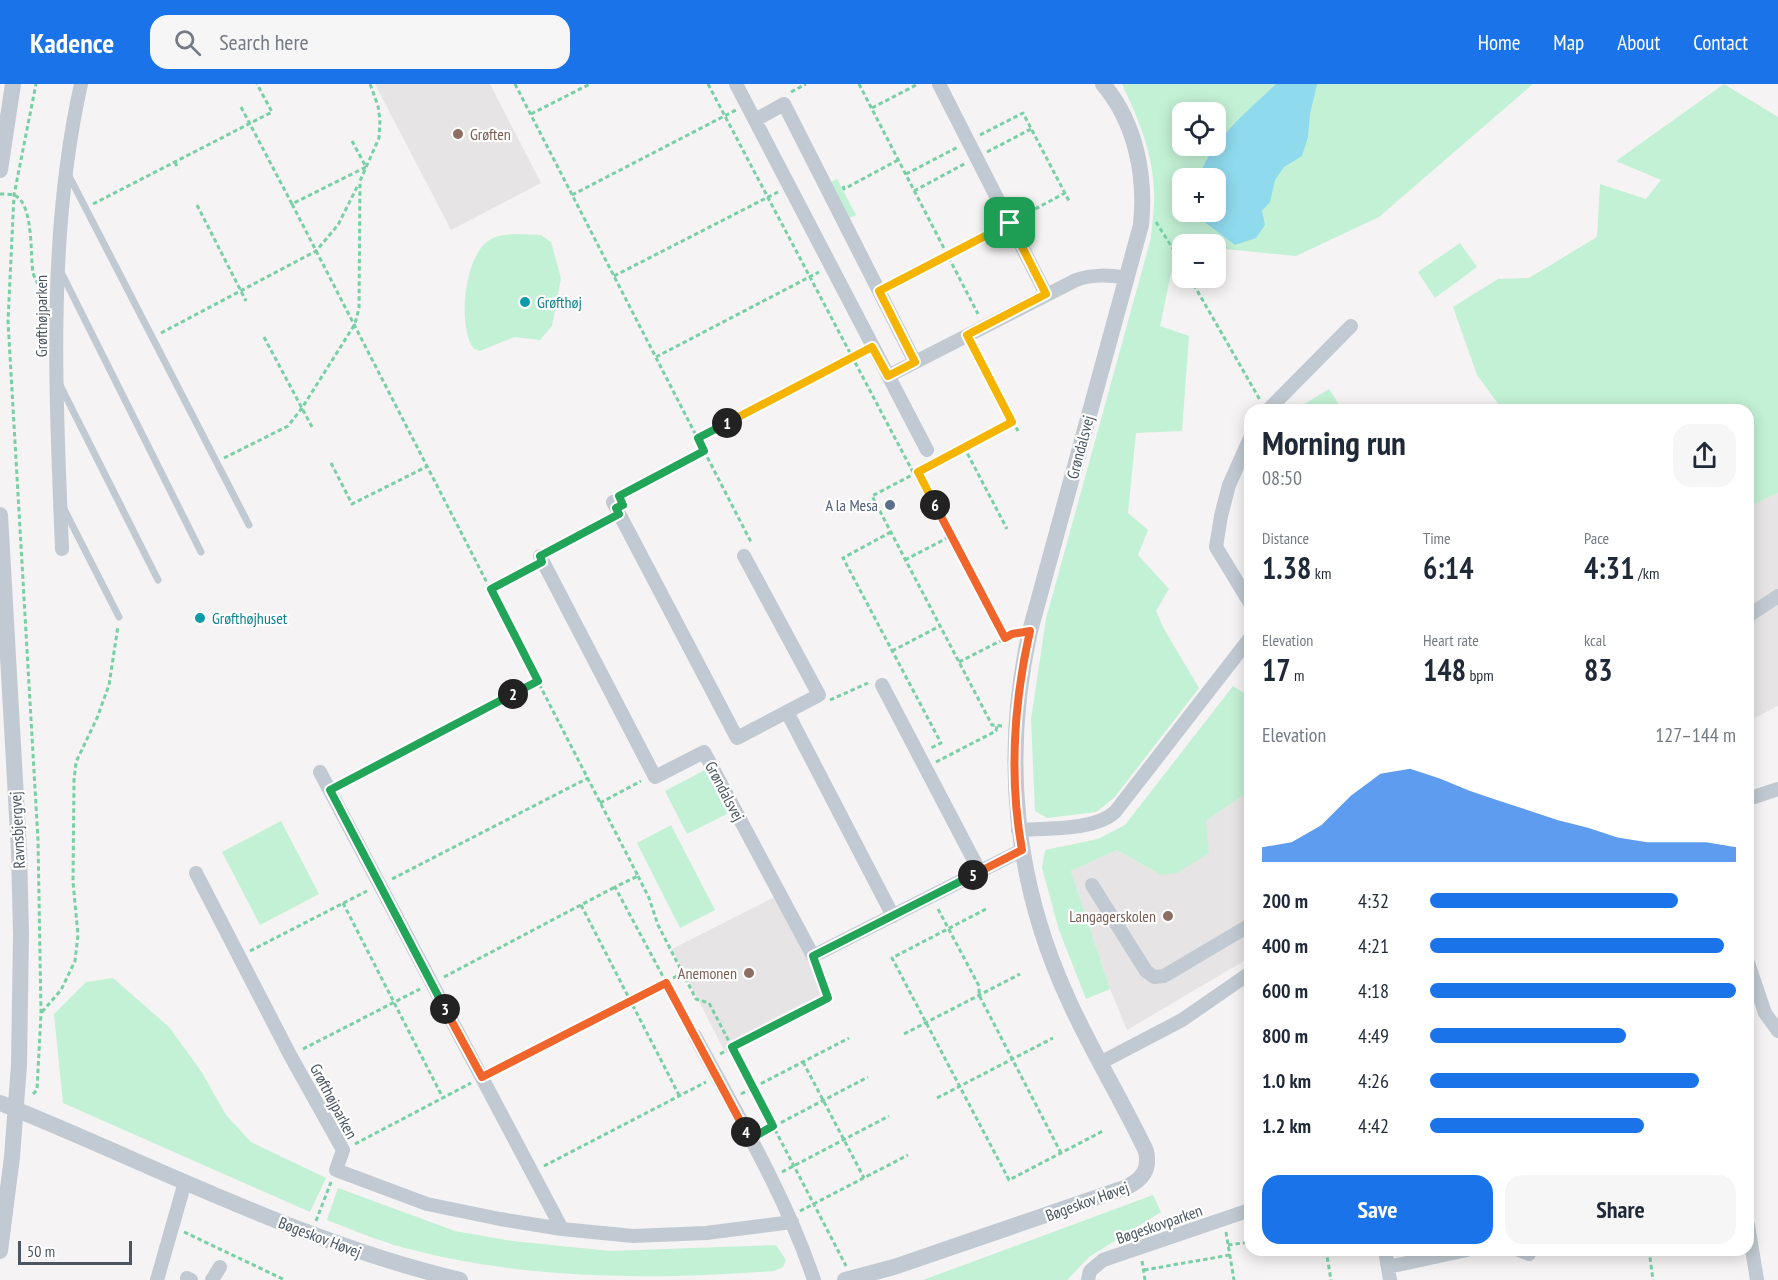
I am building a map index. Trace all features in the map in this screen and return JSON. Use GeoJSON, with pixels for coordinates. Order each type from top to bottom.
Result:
{"type":"FeatureCollection","features":[{"type":"Feature","properties":{"kind":"street"},"geometry":{"type":"LineString","coordinates":[[0,170],[13,84]]}},
{"type":"Feature","properties":{"kind":"street","name":"Grøfthøjparken"},"geometry":{"type":"LineString","coordinates":[[62,549],[56,291],[65,169],[81,84]]}},
{"type":"Feature","properties":{"kind":"street"},"geometry":{"type":"LineString","coordinates":[[736,84],[927,450]]}},
{"type":"Feature","properties":{"kind":"street"},"geometry":{"type":"LineString","coordinates":[[939,84],[1046,294]]}},
{"type":"Feature","properties":{"kind":"street","name":"Grøndalsvej"},"geometry":{"type":"LineString","coordinates":[[1100,1063],[1069,1001],[1052,960],[1036,911],[1018,830],[1015,763],[1016,728],[1030,631],[1141,225],[1143,190],[1138,156],[1127,123],[1103,84]]}},
{"type":"Feature","properties":{"kind":"street"},"geometry":{"type":"LineString","coordinates":[[755,120],[784,104],[915,362]]}},
{"type":"Feature","properties":{"kind":"street"},"geometry":{"type":"LineString","coordinates":[[888,376],[1046,294],[1088,276],[1127,278]]}},
{"type":"Feature","properties":{"kind":"street"},"geometry":{"type":"LineString","coordinates":[[1265,404],[1351,326]]}},
{"type":"Feature","properties":{"kind":"street"},"geometry":{"type":"LineString","coordinates":[[1244,451],[1229,485],[1216,547],[1244,593]]}},
{"type":"Feature","properties":{"kind":"street"},"geometry":{"type":"LineString","coordinates":[[616,508],[737,738],[819,695],[744,556]]}},
{"type":"Feature","properties":{"kind":"street","name":"Ravnsbjergvej"},"geometry":{"type":"LineString","coordinates":[[0,515],[20,886],[21,1032],[8,1106],[12,1157],[0,1251]]}},
{"type":"Feature","properties":{"kind":"street"},"geometry":{"type":"LineString","coordinates":[[541,559],[653,774]]}},
{"type":"Feature","properties":{"kind":"street"},"geometry":{"type":"LineString","coordinates":[[1754,612],[1778,596]]}},
{"type":"Feature","properties":{"kind":"street"},"geometry":{"type":"LineString","coordinates":[[1018,830],[1094,824],[1109,818],[1244,646]]}},
{"type":"Feature","properties":{"kind":"street"},"geometry":{"type":"LineString","coordinates":[[882,685],[980,872]]}},
{"type":"Feature","properties":{"kind":"street"},"geometry":{"type":"LineString","coordinates":[[787,712],[893,916]]}},
{"type":"Feature","properties":{"kind":"street","name":"Grøndalsvej"},"geometry":{"type":"LineString","coordinates":[[653,774],[654,777],[704,752],[813,956]]}},
{"type":"Feature","properties":{"kind":"street"},"geometry":{"type":"LineString","coordinates":[[320,772],[562,1229]]}},
{"type":"Feature","properties":{"kind":"street"},"geometry":{"type":"LineString","coordinates":[[1754,797],[1778,789]]}},
{"type":"Feature","properties":{"kind":"street"},"geometry":{"type":"LineString","coordinates":[[813,956],[1022,850]]}},
{"type":"Feature","properties":{"kind":"street","name":"Grøfthøjparken"},"geometry":{"type":"LineString","coordinates":[[196,873],[290,1055],[343,1150],[336,1170]]}},
{"type":"Feature","properties":{"kind":"street"},"geometry":{"type":"LineString","coordinates":[[1092,885],[1146,972],[1154,977],[1164,976],[1244,928]]}},
{"type":"Feature","properties":{"kind":"street"},"geometry":{"type":"LineString","coordinates":[[1100,1063],[1182,1020],[1244,978]]}},
{"type":"Feature","properties":{"kind":"street"},"geometry":{"type":"LineString","coordinates":[[1754,1001],[1778,1031]]}},
{"type":"Feature","properties":{"kind":"street"},"geometry":{"type":"LineString","coordinates":[[695,1036],[791,1219],[814,1280]]}},
{"type":"Feature","properties":{"kind":"street","name":"Bøgeskov Høvej"},"geometry":{"type":"LineString","coordinates":[[849,1279],[894,1268],[1011,1228],[1127,1187],[1142,1178],[1148,1163],[1146,1151],[1100,1063]]}},
{"type":"Feature","properties":{"kind":"street","name":"Bøgeskov Høvej"},"geometry":{"type":"LineString","coordinates":[[8,1106],[311,1235],[364,1254],[460,1280]]}},
{"type":"Feature","properties":{"kind":"street"},"geometry":{"type":"LineString","coordinates":[[336,1170],[427,1204],[562,1229],[633,1236],[706,1233],[791,1219]]}},
{"type":"Feature","properties":{"kind":"street"},"geometry":{"type":"LineString","coordinates":[[157,1280],[184,1182]]}},
{"type":"Feature","properties":{"kind":"street","name":"Bøgeskovparken"},"geometry":{"type":"LineString","coordinates":[[1088,1280],[1090,1271],[1102,1260],[1244,1212]]}},
{"type":"Feature","properties":{"kind":"street"},"geometry":{"type":"LineString","coordinates":[[1386,1256],[1389,1274],[1438,1256]]}},
{"type":"Feature","properties":{"kind":"street"},"geometry":{"type":"LineString","coordinates":[[1753,1256],[1757,1280]]}},
{"type":"Feature","properties":{"kind":"street"},"geometry":{"type":"LineString","coordinates":[[212,1280],[220,1267]]}},
{"type":"Feature","properties":{"kind":"lane"},"geometry":{"type":"LineString","coordinates":[[65,169],[249,525]]}},
{"type":"Feature","properties":{"kind":"lane"},"geometry":{"type":"LineString","coordinates":[[58,265],[201,552]]}},
{"type":"Feature","properties":{"kind":"lane"},"geometry":{"type":"LineString","coordinates":[[58,381],[158,580]]}},
{"type":"Feature","properties":{"kind":"lane"},"geometry":{"type":"LineString","coordinates":[[60,501],[119,617]]}},
{"type":"Feature","properties":{"kind":"path"},"geometry":{"type":"LineString","coordinates":[[8,1106],[37,1090],[40,1013],[38,840],[8,321],[14,195],[36,84]]}},
{"type":"Feature","properties":{"kind":"path"},"geometry":{"type":"LineString","coordinates":[[86,208],[272,112],[257,84]]}},
{"type":"Feature","properties":{"kind":"path"},"geometry":{"type":"LineString","coordinates":[[152,337],[316,251],[338,225],[379,138],[381,120],[370,84]]}},
{"type":"Feature","properties":{"kind":"path"},"geometry":{"type":"LineString","coordinates":[[515,84],[755,550],[744,556]]}},
{"type":"Feature","properties":{"kind":"path"},"geometry":{"type":"LineString","coordinates":[[531,114],[590,84]]}},
{"type":"Feature","properties":{"kind":"path"},"geometry":{"type":"LineString","coordinates":[[708,84],[852,357],[1005,638]]}},
{"type":"Feature","properties":{"kind":"path"},"geometry":{"type":"LineString","coordinates":[[788,94],[807,84]]}},
{"type":"Feature","properties":{"kind":"path"},"geometry":{"type":"LineString","coordinates":[[859,84],[984,326]]}},
{"type":"Feature","properties":{"kind":"path"},"geometry":{"type":"LineString","coordinates":[[872,109],[918,84]]}},
{"type":"Feature","properties":{"kind":"path"},"geometry":{"type":"LineString","coordinates":[[572,195],[747,105]]}},
{"type":"Feature","properties":{"kind":"path"},"geometry":{"type":"LineString","coordinates":[[241,107],[638,876],[649,898],[658,925],[696,999],[709,1003],[814,1204],[849,1279]]}},
{"type":"Feature","properties":{"kind":"path"},"geometry":{"type":"LineString","coordinates":[[906,174],[1023,113],[1069,201]]}},
{"type":"Feature","properties":{"kind":"path"},"geometry":{"type":"LineString","coordinates":[[351,139],[366,167]]}},
{"type":"Feature","properties":{"kind":"path"},"geometry":{"type":"LineString","coordinates":[[824,183],[837,176],[844,189],[898,160]]}},
{"type":"Feature","properties":{"kind":"path"},"geometry":{"type":"LineString","coordinates":[[175,162],[178,169]]}},
{"type":"Feature","properties":{"kind":"path"},"geometry":{"type":"LineString","coordinates":[[292,204],[366,167]]}},
{"type":"Feature","properties":{"kind":"path"},"geometry":{"type":"LineString","coordinates":[[216,462],[288,426],[302,408],[355,324],[359,308],[360,181]]}},
{"type":"Feature","properties":{"kind":"path"},"geometry":{"type":"LineString","coordinates":[[614,276],[789,187]]}},
{"type":"Feature","properties":{"kind":"path"},"geometry":{"type":"LineString","coordinates":[[879,291],[1065,193]]}},
{"type":"Feature","properties":{"kind":"path"},"geometry":{"type":"LineString","coordinates":[[0,194],[14,195],[25,207],[33,273],[43,290],[56,291]]}},
{"type":"Feature","properties":{"kind":"path"},"geometry":{"type":"LineString","coordinates":[[197,205],[246,301]]}},
{"type":"Feature","properties":{"kind":"path"},"geometry":{"type":"LineString","coordinates":[[1142,214],[1158,223],[1172,246]]}},
{"type":"Feature","properties":{"kind":"path"},"geometry":{"type":"LineString","coordinates":[[656,357],[831,266]]}},
{"type":"Feature","properties":{"kind":"path"},"geometry":{"type":"LineString","coordinates":[[1196,288],[1263,404]]}},
{"type":"Feature","properties":{"kind":"path"},"geometry":{"type":"LineString","coordinates":[[967,335],[1017,431]]}},
{"type":"Feature","properties":{"kind":"path"},"geometry":{"type":"LineString","coordinates":[[264,337],[312,427]]}},
{"type":"Feature","properties":{"kind":"path"},"geometry":{"type":"LineString","coordinates":[[698,438],[872,347]]}},
{"type":"Feature","properties":{"kind":"path"},"geometry":{"type":"LineString","coordinates":[[1012,422],[872,496],[992,725],[1016,728]]}},
{"type":"Feature","properties":{"kind":"path"},"geometry":{"type":"LineString","coordinates":[[964,447],[1007,529]]}},
{"type":"Feature","properties":{"kind":"path"},"geometry":{"type":"LineString","coordinates":[[491,589],[623,505],[619,496],[704,451]]}},
{"type":"Feature","properties":{"kind":"path"},"geometry":{"type":"LineString","coordinates":[[331,463],[352,504],[428,466]]}},
{"type":"Feature","properties":{"kind":"path"},"geometry":{"type":"LineString","coordinates":[[891,532],[843,558],[940,743],[919,755]]}},
{"type":"Feature","properties":{"kind":"path"},"geometry":{"type":"LineString","coordinates":[[906,560],[951,536]]}},
{"type":"Feature","properties":{"kind":"path"},"geometry":{"type":"LineString","coordinates":[[40,1013],[61,990],[75,962],[78,935],[73,882],[76,762],[97,718],[109,685],[119,617]]}},
{"type":"Feature","properties":{"kind":"path"},"geometry":{"type":"LineString","coordinates":[[892,651],[940,626]]}},
{"type":"Feature","properties":{"kind":"path"},"geometry":{"type":"LineString","coordinates":[[959,662],[1012,634],[1030,631]]}},
{"type":"Feature","properties":{"kind":"path"},"geometry":{"type":"LineString","coordinates":[[330,790],[538,681]]}},
{"type":"Feature","properties":{"kind":"path"},"geometry":{"type":"LineString","coordinates":[[819,695],[828,701],[869,682],[882,685]]}},
{"type":"Feature","properties":{"kind":"path"},"geometry":{"type":"LineString","coordinates":[[926,768],[996,731],[997,725]]}},
{"type":"Feature","properties":{"kind":"path"},"geometry":{"type":"LineString","coordinates":[[600,803],[653,774]]}},
{"type":"Feature","properties":{"kind":"path"},"geometry":{"type":"LineString","coordinates":[[245,953],[588,778]]}},
{"type":"Feature","properties":{"kind":"path"},"geometry":{"type":"LineString","coordinates":[[290,1055],[638,876]]}},
{"type":"Feature","properties":{"kind":"path"},"geometry":{"type":"LineString","coordinates":[[615,887],[695,1036]]}},
{"type":"Feature","properties":{"kind":"path"},"geometry":{"type":"LineString","coordinates":[[932,896],[978,986],[979,995],[1061,1153]]}},
{"type":"Feature","properties":{"kind":"path"},"geometry":{"type":"LineString","coordinates":[[344,903],[442,1098]]}},
{"type":"Feature","properties":{"kind":"path"},"geometry":{"type":"LineString","coordinates":[[581,905],[679,1095]]}},
{"type":"Feature","properties":{"kind":"path"},"geometry":{"type":"LineString","coordinates":[[986,909],[892,958],[1009,1180],[1103,1131]]}},
{"type":"Feature","properties":{"kind":"path"},"geometry":{"type":"LineString","coordinates":[[708,1060],[828,998],[813,956]]}},
{"type":"Feature","properties":{"kind":"path"},"geometry":{"type":"LineString","coordinates":[[343,1150],[683,973]]}},
{"type":"Feature","properties":{"kind":"path"},"geometry":{"type":"LineString","coordinates":[[904,1034],[1020,974]]}},
{"type":"Feature","properties":{"kind":"path"},"geometry":{"type":"LineString","coordinates":[[730,1101],[849,1038]]}},
{"type":"Feature","properties":{"kind":"path"},"geometry":{"type":"LineString","coordinates":[[938,1098],[1053,1038]]}},
{"type":"Feature","properties":{"kind":"path"},"geometry":{"type":"LineString","coordinates":[[803,1062],[864,1178]]}},
{"type":"Feature","properties":{"kind":"path"},"geometry":{"type":"LineString","coordinates":[[531,1172],[717,1076]]}},
{"type":"Feature","properties":{"kind":"path"},"geometry":{"type":"LineString","coordinates":[[750,1139],[868,1077]]}},
{"type":"Feature","properties":{"kind":"path"},"geometry":{"type":"LineString","coordinates":[[771,1178],[890,1116]]}},
{"type":"Feature","properties":{"kind":"path"},"geometry":{"type":"LineString","coordinates":[[791,1219],[814,1204],[908,1155]]}},
{"type":"Feature","properties":{"kind":"path"},"geometry":{"type":"LineString","coordinates":[[311,1235],[336,1170]]}},
{"type":"Feature","properties":{"kind":"path"},"geometry":{"type":"LineString","coordinates":[[1223,1219],[1234,1280]]}},
{"type":"Feature","properties":{"kind":"path"},"geometry":{"type":"LineString","coordinates":[[181,1231],[285,1280]]}},
{"type":"Feature","properties":{"kind":"path"},"geometry":{"type":"LineString","coordinates":[[1228,1245],[1244,1243]]}},
{"type":"Feature","properties":{"kind":"path"},"geometry":{"type":"LineString","coordinates":[[1140,1247],[1145,1280]]}},
{"type":"Feature","properties":{"kind":"path"},"geometry":{"type":"LineString","coordinates":[[1144,1270],[1230,1255]]}},
{"type":"Feature","properties":{"kind":"path"},"geometry":{"type":"LineString","coordinates":[[1327,1256],[1331,1280]]}},
{"type":"Feature","properties":{"kind":"path"},"geometry":{"type":"LineString","coordinates":[[1650,1256],[1653,1280]]}},
{"type":"Feature","properties":{"kind":"shaded area","name":"Grøften"},"geometry":{"type":"Polygon","coordinates":[[[375,84],[490,84],[541,183],[451,230],[375,84]]]}},
{"type":"Feature","properties":{"kind":"shaded area"},"geometry":{"type":"Polygon","coordinates":[[[1778,493],[1778,706],[1754,718],[1754,504],[1778,493]]]}},
{"type":"Feature","properties":{"kind":"shaded area","name":"Langagerskolen"},"geometry":{"type":"Polygon","coordinates":[[[1244,794],[1244,961],[1127,1030],[1110,989],[1071,871],[1117,850],[1161,875],[1206,821],[1244,794]]]}},
{"type":"Feature","properties":{"kind":"shaded area","name":"Anemonen"},"geometry":{"type":"Polygon","coordinates":[[[775,897],[826,997],[724,1050],[672,949],[775,897]]]}},
{"type":"Feature","properties":{"kind":"green space"},"geometry":{"type":"Polygon","coordinates":[[[1122,84],[1533,84],[1379,217],[1296,256],[1226,249],[1226,234],[1172,234],[1172,269],[1160,326],[1189,336],[1182,431],[1136,433],[1128,513],[1148,530],[1138,555],[1169,589],[1156,611],[1199,688],[1114,798],[1096,812],[1047,818],[1035,811],[1031,719],[1046,619],[1151,238],[1153,177],[1139,123],[1122,84]]]}},
{"type":"Feature","properties":{"kind":"green space"},"geometry":{"type":"Polygon","coordinates":[[[1724,84],[1778,117],[1778,493],[1754,504],[1754,404],[1498,404],[1477,375],[1453,307],[1498,279],[1529,278],[1597,237],[1600,184],[1646,199],[1661,180],[1616,161],[1724,84]]]}},
{"type":"Feature","properties":{"kind":"green space"},"geometry":{"type":"Polygon","coordinates":[[[837,179],[856,215],[846,220],[828,184],[837,179]]]}},
{"type":"Feature","properties":{"kind":"green space"},"geometry":{"type":"Polygon","coordinates":[[[541,235],[551,242],[561,278],[552,326],[540,340],[514,337],[480,351],[474,349],[466,325],[466,293],[473,262],[488,241],[497,236],[541,235]]]}},
{"type":"Feature","properties":{"kind":"green space"},"geometry":{"type":"Polygon","coordinates":[[[1460,243],[1477,267],[1435,298],[1418,272],[1460,243]]]}},
{"type":"Feature","properties":{"kind":"green space"},"geometry":{"type":"Polygon","coordinates":[[[1329,389],[1339,404],[1305,404],[1329,389]]]}},
{"type":"Feature","properties":{"kind":"green space"},"geometry":{"type":"Polygon","coordinates":[[[1233,686],[1244,693],[1244,794],[1206,821],[1209,853],[1177,873],[1161,875],[1117,850],[1071,871],[1110,989],[1086,999],[1059,930],[1042,868],[1045,850],[1098,839],[1125,825],[1233,686]]]}},
{"type":"Feature","properties":{"kind":"green space"},"geometry":{"type":"Polygon","coordinates":[[[707,769],[729,813],[687,834],[665,791],[707,769]]]}},
{"type":"Feature","properties":{"kind":"green space"},"geometry":{"type":"Polygon","coordinates":[[[281,821],[319,894],[260,925],[222,852],[281,821]]]}},
{"type":"Feature","properties":{"kind":"green space"},"geometry":{"type":"Polygon","coordinates":[[[671,825],[715,910],[680,928],[637,843],[671,825]]]}},
{"type":"Feature","properties":{"kind":"green space"},"geometry":{"type":"Polygon","coordinates":[[[113,978],[169,1027],[201,1071],[226,1115],[251,1142],[326,1178],[310,1212],[63,1103],[54,1014],[86,982],[113,978]]]}},
{"type":"Feature","properties":{"kind":"green space"},"geometry":{"type":"Polygon","coordinates":[[[338,1188],[455,1231],[512,1241],[610,1251],[776,1245],[786,1260],[783,1267],[774,1271],[635,1276],[542,1272],[451,1259],[376,1239],[327,1220],[338,1188]]]}},
{"type":"Feature","properties":{"kind":"green space"},"geometry":{"type":"Polygon","coordinates":[[[1153,1195],[1161,1212],[1089,1257],[1067,1280],[923,1280],[1153,1195]]]}},
{"type":"Feature","properties":{"kind":"water"},"geometry":{"type":"Polygon","coordinates":[[[1276,84],[1317,84],[1310,114],[1308,137],[1302,156],[1284,167],[1275,180],[1270,202],[1262,211],[1265,225],[1256,238],[1235,245],[1226,238],[1226,234],[1220,234],[1205,222],[1226,222],[1226,168],[1203,168],[1209,156],[1226,156],[1226,134],[1276,84]]]}},
{"type":"Feature","properties":{"kind":"place","name":"Grøften"},"geometry":{"type":"Point","coordinates":[458,134]}},
{"type":"Feature","properties":{"kind":"place","name":"Grøfthøj"},"geometry":{"type":"Point","coordinates":[525,302]}},
{"type":"Feature","properties":{"kind":"place","name":"A la Mesa"},"geometry":{"type":"Point","coordinates":[890,505]}},
{"type":"Feature","properties":{"kind":"place","name":"Grøfthøjhuset"},"geometry":{"type":"Point","coordinates":[200,618]}},
{"type":"Feature","properties":{"kind":"place","name":"Langagerskolen"},"geometry":{"type":"Point","coordinates":[1168,916]}},
{"type":"Feature","properties":{"kind":"place","name":"Anemonen"},"geometry":{"type":"Point","coordinates":[749,973]}},
{"type":"Feature","properties":{"kind":"route"},"geometry":{"type":"LineString","coordinates":[[1010,223],[1046,294],[967,335],[1012,422],[918,472],[1005,638],[1012,634],[1030,631],[1016,728],[1018,830],[1022,850],[813,956],[828,998],[732,1047],[773,1126],[750,1139],[666,983],[482,1077],[330,790],[538,681],[491,589],[542,562],[540,556],[619,514],[616,508],[623,505],[619,496],[704,451],[698,438],[872,347],[888,376],[915,362],[879,291],[1010,223]]}}]}
